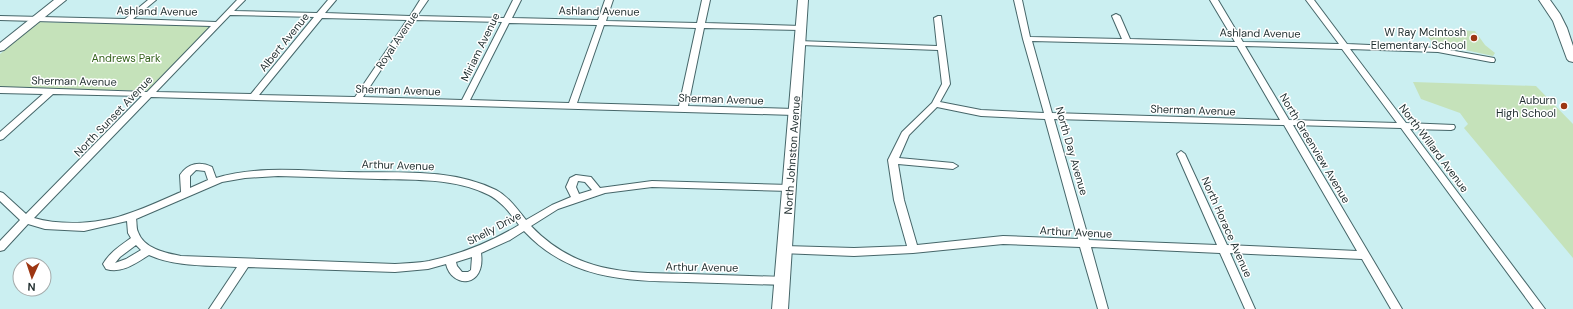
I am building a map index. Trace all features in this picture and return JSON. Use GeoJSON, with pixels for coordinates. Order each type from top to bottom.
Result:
{"type":"FeatureCollection","features":[{"type":"Feature","properties":{"kind":"street"},"geometry":{"type":"LineString","coordinates":[[0,48],[61,0]]}},
{"type":"Feature","properties":{"kind":"street"},"geometry":{"type":"LineString","coordinates":[[127,21],[152,0]]}},
{"type":"Feature","properties":{"kind":"street","name":"North Sunset Avenue"},"geometry":{"type":"LineString","coordinates":[[0,247],[241,0]]}},
{"type":"Feature","properties":{"kind":"street","name":"Albert Avenue"},"geometry":{"type":"LineString","coordinates":[[253,97],[332,0]]}},
{"type":"Feature","properties":{"kind":"street","name":"Royal Avenue"},"geometry":{"type":"LineString","coordinates":[[357,100],[424,0]]}},
{"type":"Feature","properties":{"kind":"street","name":"Miriam Avenue"},"geometry":{"type":"LineString","coordinates":[[465,103],[517,0]]}},
{"type":"Feature","properties":{"kind":"street"},"geometry":{"type":"LineString","coordinates":[[572,106],[610,0]]}},
{"type":"Feature","properties":{"kind":"street"},"geometry":{"type":"LineString","coordinates":[[683,109],[706,0]]}},
{"type":"Feature","properties":{"kind":"street","name":"North Johnston Avenue"},"geometry":{"type":"LineString","coordinates":[[780,309],[803,0]]}},
{"type":"Feature","properties":{"kind":"street","name":"North Day Avenue"},"geometry":{"type":"LineString","coordinates":[[1018,0],[1027,38],[1103,309]]}},
{"type":"Feature","properties":{"kind":"street","name":"North Greenview Avenue"},"geometry":{"type":"LineString","coordinates":[[1214,0],[1397,309]]}},
{"type":"Feature","properties":{"kind":"street","name":"North Willard Avenue"},"geometry":{"type":"LineString","coordinates":[[1310,0],[1540,309]]}},
{"type":"Feature","properties":{"kind":"street"},"geometry":{"type":"LineString","coordinates":[[1544,0],[1556,15],[1573,59]]}},
{"type":"Feature","properties":{"kind":"street","name":"Ashland Avenue"},"geometry":{"type":"LineString","coordinates":[[228,13],[700,24],[801,28]]}},
{"type":"Feature","properties":{"kind":"street"},"geometry":{"type":"LineString","coordinates":[[1116,16],[1127,41]]}},
{"type":"Feature","properties":{"kind":"street","name":"Ashland Avenue"},"geometry":{"type":"LineString","coordinates":[[0,18],[218,24]]}},
{"type":"Feature","properties":{"kind":"street"},"geometry":{"type":"LineString","coordinates":[[913,249],[899,200],[893,160],[905,134],[935,104],[946,84],[938,18]]}},
{"type":"Feature","properties":{"kind":"street","name":"Ashland Avenue"},"geometry":{"type":"LineString","coordinates":[[1027,38],[1344,46],[1438,50],[1491,60]]}},
{"type":"Feature","properties":{"kind":"street"},"geometry":{"type":"LineString","coordinates":[[800,43],[942,48]]}},
{"type":"Feature","properties":{"kind":"street","name":"Sherman Avenue"},"geometry":{"type":"LineString","coordinates":[[0,90],[794,112]]}},
{"type":"Feature","properties":{"kind":"street"},"geometry":{"type":"LineString","coordinates":[[0,137],[50,92]]}},
{"type":"Feature","properties":{"kind":"street","name":"Sherman Avenue"},"geometry":{"type":"LineString","coordinates":[[935,104],[981,113],[1451,127]]}},
{"type":"Feature","properties":{"kind":"street","name":"North Horace Avenue"},"geometry":{"type":"LineString","coordinates":[[1181,154],[1250,309]]}},
{"type":"Feature","properties":{"kind":"street"},"geometry":{"type":"LineString","coordinates":[[893,160],[953,166]]}},
{"type":"Feature","properties":{"kind":"street"},"geometry":{"type":"LineString","coordinates":[[186,192],[185,174],[193,168],[202,167],[209,169],[212,182]]}},
{"type":"Feature","properties":{"kind":"street","name":"Arthur Avenue"},"geometry":{"type":"LineString","coordinates":[[0,195],[26,220],[45,225],[70,227],[95,226],[131,217],[212,182],[238,176],[272,173],[437,178],[452,180],[484,189],[502,198],[538,239],[573,263],[600,272],[642,277],[783,281]]}},
{"type":"Feature","properties":{"kind":"street"},"geometry":{"type":"LineString","coordinates":[[576,199],[571,187],[573,180],[576,178],[588,179],[598,192]]}},
{"type":"Feature","properties":{"kind":"street","name":"Shelly Drive"},"geometry":{"type":"LineString","coordinates":[[131,217],[133,232],[148,250],[156,255],[173,259],[395,268],[428,265],[476,252],[525,226],[555,207],[598,192],[652,184],[790,188]]}},
{"type":"Feature","properties":{"kind":"street"},"geometry":{"type":"LineString","coordinates":[[137,238],[109,261],[110,266],[116,267],[126,263],[148,250]]}},
{"type":"Feature","properties":{"kind":"street","name":"Arthur Avenue"},"geometry":{"type":"LineString","coordinates":[[785,250],[854,252],[913,249],[1003,240],[1086,245],[1366,255]]}},
{"type":"Feature","properties":{"kind":"street"},"geometry":{"type":"LineString","coordinates":[[450,260],[455,273],[459,276],[468,276],[474,274],[477,269],[476,252]]}},
{"type":"Feature","properties":{"kind":"street"},"geometry":{"type":"LineString","coordinates":[[214,309],[245,263]]}},
{"type":"Feature","properties":{"kind":"green space","name":"Andrews Park"},"geometry":{"type":"Polygon","coordinates":[[[39,22],[207,26],[209,28],[146,91],[0,88],[0,54],[39,22]]]}},
{"type":"Feature","properties":{"kind":"green space"},"geometry":{"type":"Polygon","coordinates":[[[1456,30],[1475,31],[1485,45],[1495,53],[1493,56],[1433,43],[1428,37],[1459,37],[1456,30]]]}},
{"type":"Feature","properties":{"kind":"green space"},"geometry":{"type":"Polygon","coordinates":[[[1413,82],[1536,86],[1573,124],[1573,258],[1464,128],[1468,124],[1460,113],[1421,99],[1413,82]]]}},
{"type":"Feature","properties":{"kind":"place","name":"W Ray McIntosh Elementary School"},"geometry":{"type":"Point","coordinates":[1474,38]}},
{"type":"Feature","properties":{"kind":"place","name":"Auburn High School"},"geometry":{"type":"Point","coordinates":[1564,106]}}]}
